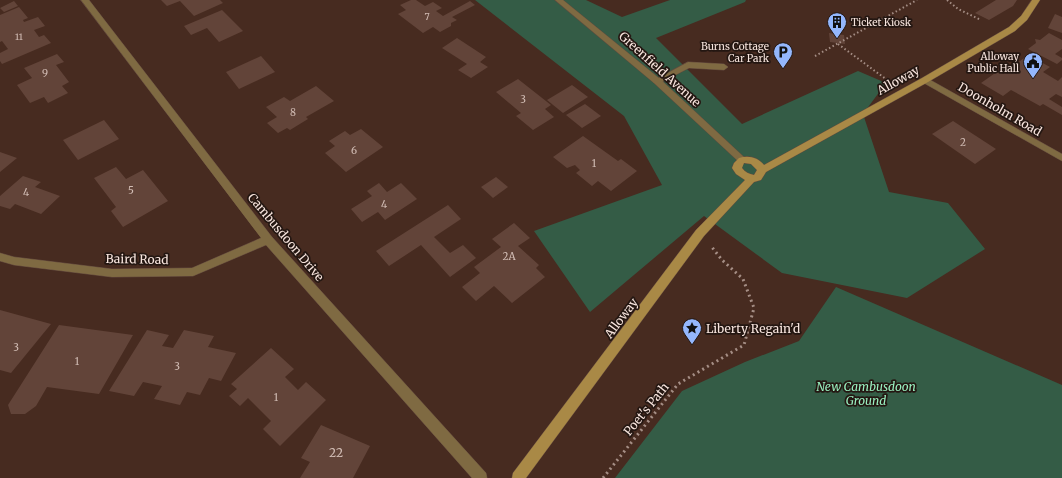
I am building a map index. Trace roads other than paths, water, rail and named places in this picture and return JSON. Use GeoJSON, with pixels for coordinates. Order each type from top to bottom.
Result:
{"type":"FeatureCollection","features":[{"type":"Feature","properties":{"kind":"main road","name":"Alloway"},"geometry":{"type":"LineString","coordinates":[[762,170],[926,80],[1012,29],[1024,18],[1036,0]]}},
{"type":"Feature","properties":{"kind":"main road"},"geometry":{"type":"LineString","coordinates":[[742,160],[754,161],[760,166],[762,170],[759,176],[752,178],[743,176],[738,171],[737,165],[742,160]]}},
{"type":"Feature","properties":{"kind":"main road","name":"Alloway"},"geometry":{"type":"LineString","coordinates":[[518,478],[700,233],[752,178]]}},
{"type":"Feature","properties":{"kind":"street","name":"Cambusdoon Drive"},"geometry":{"type":"LineString","coordinates":[[85,0],[268,240],[481,478]]}},
{"type":"Feature","properties":{"kind":"street","name":"Greenfield Avenue"},"geometry":{"type":"LineString","coordinates":[[559,0],[657,81],[742,160]]}},
{"type":"Feature","properties":{"kind":"street"},"geometry":{"type":"LineString","coordinates":[[657,81],[688,65],[724,67]]}},
{"type":"Feature","properties":{"kind":"street","name":"Doonholm Road"},"geometry":{"type":"LineString","coordinates":[[926,80],[1062,158]]}},
{"type":"Feature","properties":{"kind":"street","name":"Baird Road"},"geometry":{"type":"LineString","coordinates":[[0,256],[14,261],[112,273],[193,272],[268,240]]}},
{"type":"Feature","properties":{"kind":"place","name":"Ticket Kiosk"},"geometry":{"type":"Point","coordinates":[837,39]}},
{"type":"Feature","properties":{"kind":"place","name":"Burns Cottage Car Park"},"geometry":{"type":"Point","coordinates":[783,69]}},
{"type":"Feature","properties":{"kind":"place","name":"Alloway Public Hall"},"geometry":{"type":"Point","coordinates":[1033,79]}},
{"type":"Feature","properties":{"kind":"place","name":"Liberty Regain'd"},"geometry":{"type":"Point","coordinates":[692,345]}},
{"type":"Feature","properties":{"kind":"park label","name":"New Cambusdoon Ground"},"geometry":{"type":"Point","coordinates":[866,393]}}]}
